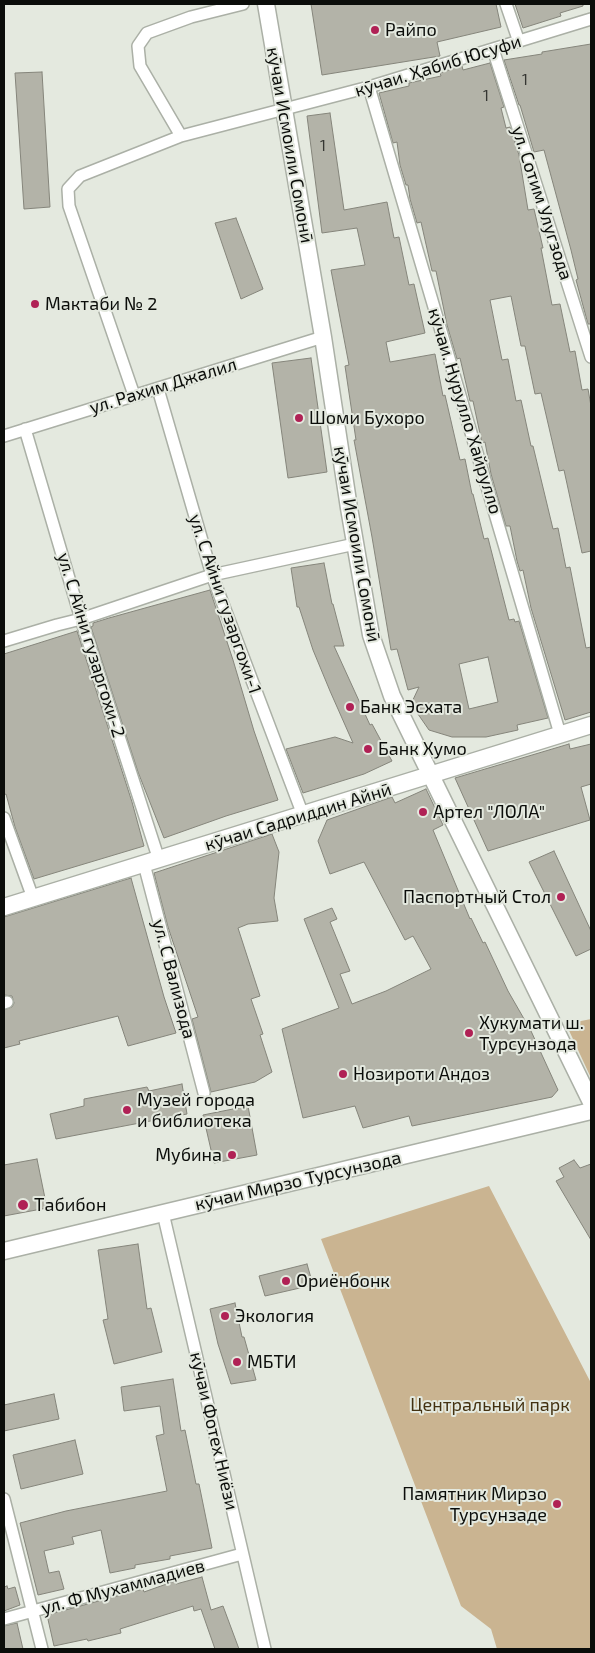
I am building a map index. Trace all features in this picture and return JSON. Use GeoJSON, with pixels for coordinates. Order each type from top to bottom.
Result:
{"type":"FeatureCollection","features":[{"type":"Feature","properties":{"kind":"street"},"geometry":{"type":"LineString","coordinates":[[181,136],[140,66],[138,46],[147,33],[191,17],[243,4]]}},
{"type":"Feature","properties":{"kind":"street","name":"кӯчаи Исмоили Сомонӣ"},"geometry":{"type":"LineString","coordinates":[[266,4],[323,337],[371,635],[392,696],[591,1102]]}},
{"type":"Feature","properties":{"kind":"street"},"geometry":{"type":"LineString","coordinates":[[506,4],[519,42]]}},
{"type":"Feature","properties":{"kind":"street","name":"кӯчаи. Ҳабиб Юсуфи"},"geometry":{"type":"LineString","coordinates":[[134,395],[69,206],[68,189],[80,176],[181,136],[369,87],[591,19]]}},
{"type":"Feature","properties":{"kind":"street","name":"ул. Сотим Улугзода"},"geometry":{"type":"LineString","coordinates":[[493,49],[591,357]]}},
{"type":"Feature","properties":{"kind":"street","name":"кӯчаи. Нурулло Хайрулло"},"geometry":{"type":"LineString","coordinates":[[369,87],[560,734]]}},
{"type":"Feature","properties":{"kind":"street","name":"ул. Рахим Джалил"},"geometry":{"type":"LineString","coordinates":[[4,436],[323,337]]}},
{"type":"Feature","properties":{"kind":"street","name":"ул. С Айни гузаргохи-1"},"geometry":{"type":"LineString","coordinates":[[158,389],[212,576],[303,815]]}},
{"type":"Feature","properties":{"kind":"street","name":"ул. С Айни гузаргохи-2"},"geometry":{"type":"LineString","coordinates":[[26,429],[151,862]]}},
{"type":"Feature","properties":{"kind":"street"},"geometry":{"type":"LineString","coordinates":[[4,641],[81,620],[212,576],[355,544]]}},
{"type":"Feature","properties":{"kind":"street","name":"кӯчаи Садриддин Айнӣ"},"geometry":{"type":"LineString","coordinates":[[4,907],[591,725]]}},
{"type":"Feature","properties":{"kind":"street"},"geometry":{"type":"LineString","coordinates":[[4,818],[32,898]]}},
{"type":"Feature","properties":{"kind":"street","name":"ул. С Вализода"},"geometry":{"type":"LineString","coordinates":[[151,862],[204,1093]]}},
{"type":"Feature","properties":{"kind":"street","name":"кӯчаи Мирзо Турсунзода"},"geometry":{"type":"LineString","coordinates":[[4,1250],[591,1111]]}},
{"type":"Feature","properties":{"kind":"street","name":"кӯчаи Фотех Ниёзи"},"geometry":{"type":"LineString","coordinates":[[163,1213],[265,1649]]}},
{"type":"Feature","properties":{"kind":"street"},"geometry":{"type":"LineString","coordinates":[[4,1500],[42,1649]]}},
{"type":"Feature","properties":{"kind":"street","name":"ул. Ф Мухаммадиев"},"geometry":{"type":"LineString","coordinates":[[4,1619],[242,1554]]}},
{"type":"Feature","properties":{"kind":"green space"},"geometry":{"type":"Polygon","coordinates":[[[591,1019],[591,1078],[566,1024],[591,1019]]]}},
{"type":"Feature","properties":{"kind":"green space","name":"Центральный парк"},"geometry":{"type":"Polygon","coordinates":[[[489,1186],[591,1383],[591,1649],[497,1649],[491,1629],[461,1606],[321,1239],[489,1186]]]}},
{"type":"Feature","properties":{"kind":"building","name":"Райпо"},"geometry":{"type":"Polygon","coordinates":[[[311,4],[496,4],[501,27],[437,42],[440,56],[322,75],[311,4]]]}},
{"type":"Feature","properties":{"kind":"building"},"geometry":{"type":"Polygon","coordinates":[[[515,4],[583,4],[583,6],[560,13],[561,16],[523,28],[515,4]]]}},
{"type":"Feature","properties":{"kind":"building"},"geometry":{"type":"Polygon","coordinates":[[[591,44],[591,324],[588,324],[576,280],[578,279],[571,250],[544,150],[534,152],[504,60],[591,44]]]}},
{"type":"Feature","properties":{"kind":"building"},"geometry":{"type":"Polygon","coordinates":[[[490,63],[504,107],[501,108],[506,128],[510,127],[519,155],[528,210],[534,209],[543,248],[541,248],[552,305],[560,304],[570,352],[575,351],[582,390],[588,389],[591,406],[591,551],[582,553],[564,470],[559,471],[541,393],[535,394],[525,346],[521,346],[511,296],[490,300],[502,360],[508,359],[516,401],[521,400],[553,529],[558,528],[566,568],[570,567],[586,648],[591,647],[591,712],[565,720],[531,608],[523,570],[520,571],[517,561],[510,526],[506,526],[491,474],[485,442],[482,443],[473,401],[470,401],[460,358],[457,359],[447,325],[436,271],[432,271],[421,222],[417,223],[408,185],[406,185],[400,165],[397,142],[393,143],[379,93],[409,86],[409,83],[441,76],[440,73],[462,66],[463,70],[490,63]]]}},
{"type":"Feature","properties":{"kind":"building"},"geometry":{"type":"Polygon","coordinates":[[[42,72],[50,207],[24,209],[15,73],[42,72]]]}},
{"type":"Feature","properties":{"kind":"building"},"geometry":{"type":"Polygon","coordinates":[[[330,113],[344,210],[387,202],[394,238],[399,237],[409,285],[414,284],[425,333],[386,342],[390,362],[435,354],[443,396],[445,395],[460,460],[465,459],[484,539],[488,538],[509,620],[519,621],[548,718],[517,725],[518,730],[486,737],[452,737],[429,730],[411,704],[419,687],[408,690],[397,649],[391,650],[354,440],[356,440],[345,366],[349,365],[331,270],[365,265],[357,228],[322,233],[307,116],[330,113]],[[488,657],[459,664],[469,709],[498,702],[488,657]]]}},
{"type":"Feature","properties":{"kind":"building"},"geometry":{"type":"Polygon","coordinates":[[[236,218],[263,289],[241,299],[215,223],[236,218]]]}},
{"type":"Feature","properties":{"kind":"building","name":"Шоми Бухоро"},"geometry":{"type":"Polygon","coordinates":[[[311,358],[327,472],[288,478],[272,363],[311,358]]]}},
{"type":"Feature","properties":{"kind":"building"},"geometry":{"type":"Polygon","coordinates":[[[324,563],[332,604],[344,646],[334,646],[370,725],[372,724],[392,761],[364,774],[303,793],[286,749],[335,737],[353,743],[313,650],[299,607],[297,607],[291,568],[324,563]]]}},
{"type":"Feature","properties":{"kind":"building"},"geometry":{"type":"Polygon","coordinates":[[[210,590],[254,731],[278,800],[164,838],[138,772],[91,627],[93,623],[109,618],[210,590]]]}},
{"type":"Feature","properties":{"kind":"building"},"geometry":{"type":"Polygon","coordinates":[[[77,631],[132,802],[144,846],[34,879],[15,827],[6,794],[4,795],[4,654],[77,631]]]}},
{"type":"Feature","properties":{"kind":"building"},"geometry":{"type":"Polygon","coordinates":[[[569,744],[570,749],[591,744],[591,784],[581,787],[590,820],[488,851],[455,778],[569,744]]]}},
{"type":"Feature","properties":{"kind":"building"},"geometry":{"type":"Polygon","coordinates":[[[426,789],[443,825],[433,830],[470,919],[483,943],[485,942],[508,991],[531,1031],[558,1090],[552,1097],[412,1126],[409,1116],[363,1128],[355,1106],[303,1118],[282,1029],[339,1008],[304,919],[332,908],[337,919],[330,922],[350,971],[340,974],[352,1004],[386,991],[431,969],[413,936],[405,940],[364,862],[330,874],[318,841],[327,820],[392,797],[395,803],[426,789]]]}},
{"type":"Feature","properties":{"kind":"building"},"geometry":{"type":"Polygon","coordinates":[[[272,834],[279,852],[274,898],[278,921],[248,924],[238,928],[260,996],[251,999],[263,1034],[260,1035],[272,1072],[255,1082],[211,1092],[192,1019],[198,1017],[168,927],[154,873],[272,834]]]}},
{"type":"Feature","properties":{"kind":"building","name":"Паспортный Стол"},"geometry":{"type":"Polygon","coordinates":[[[554,851],[591,931],[591,949],[576,956],[529,862],[554,851]]]}},
{"type":"Feature","properties":{"kind":"building"},"geometry":{"type":"Polygon","coordinates":[[[131,878],[176,1033],[128,1046],[118,1016],[19,1041],[20,1044],[4,1048],[4,1010],[12,1007],[14,1003],[12,996],[4,995],[4,917],[131,878]]]}},
{"type":"Feature","properties":{"kind":"building","name":"Музей города и библиотека"},"geometry":{"type":"Polygon","coordinates":[[[182,1084],[187,1114],[56,1139],[50,1114],[84,1106],[84,1099],[147,1087],[149,1091],[182,1084]]]}},
{"type":"Feature","properties":{"kind":"building"},"geometry":{"type":"Polygon","coordinates":[[[248,1106],[257,1155],[214,1163],[203,1115],[248,1106]]]}},
{"type":"Feature","properties":{"kind":"building"},"geometry":{"type":"Polygon","coordinates":[[[37,1159],[47,1208],[4,1216],[4,1165],[37,1159]]]}},
{"type":"Feature","properties":{"kind":"building"},"geometry":{"type":"Polygon","coordinates":[[[574,1160],[580,1168],[591,1164],[591,1240],[556,1181],[564,1177],[559,1168],[574,1160]]]}},
{"type":"Feature","properties":{"kind":"building"},"geometry":{"type":"Polygon","coordinates":[[[138,1244],[147,1309],[151,1308],[162,1352],[114,1364],[103,1320],[108,1319],[98,1250],[138,1244]]]}},
{"type":"Feature","properties":{"kind":"building","name":"Ориёнбонк"},"geometry":{"type":"Polygon","coordinates":[[[307,1264],[313,1285],[265,1296],[259,1276],[307,1264]]]}},
{"type":"Feature","properties":{"kind":"building"},"geometry":{"type":"Polygon","coordinates":[[[235,1303],[242,1337],[244,1337],[256,1380],[231,1384],[218,1344],[210,1309],[235,1303]]]}},
{"type":"Feature","properties":{"kind":"building"},"geometry":{"type":"Polygon","coordinates":[[[173,1379],[181,1431],[185,1430],[196,1484],[199,1484],[212,1548],[170,1556],[170,1559],[135,1565],[135,1568],[110,1573],[101,1530],[72,1537],[74,1544],[44,1551],[49,1573],[59,1571],[64,1589],[38,1595],[20,1523],[66,1511],[167,1491],[156,1436],[164,1434],[160,1406],[124,1411],[121,1387],[173,1379]]]}},
{"type":"Feature","properties":{"kind":"building"},"geometry":{"type":"Polygon","coordinates":[[[54,1394],[59,1419],[4,1431],[4,1405],[54,1394]]]}},
{"type":"Feature","properties":{"kind":"building"},"geometry":{"type":"Polygon","coordinates":[[[75,1440],[83,1474],[21,1489],[13,1455],[75,1440]]]}},
{"type":"Feature","properties":{"kind":"building"},"geometry":{"type":"Polygon","coordinates":[[[202,1577],[211,1610],[223,1606],[239,1649],[215,1649],[201,1609],[194,1611],[193,1606],[120,1629],[121,1633],[88,1641],[87,1639],[54,1646],[47,1615],[143,1589],[144,1592],[175,1581],[176,1584],[202,1577]]]}},
{"type":"Feature","properties":{"kind":"building"},"geometry":{"type":"Polygon","coordinates":[[[7,1586],[8,1589],[15,1587],[20,1605],[4,1611],[4,1587],[7,1586]]]}},
{"type":"Feature","properties":{"kind":"building"},"geometry":{"type":"Polygon","coordinates":[[[17,1623],[23,1649],[4,1649],[4,1626],[17,1623]]]}},
{"type":"Feature","properties":{"kind":"place","name":"Райпо"},"geometry":{"type":"Point","coordinates":[375,30]}},
{"type":"Feature","properties":{"kind":"place","name":"Мактаби № 2"},"geometry":{"type":"Point","coordinates":[35,304]}},
{"type":"Feature","properties":{"kind":"place","name":"Шоми Бухоро"},"geometry":{"type":"Point","coordinates":[299,418]}},
{"type":"Feature","properties":{"kind":"place","name":"Банк Эсхата"},"geometry":{"type":"Point","coordinates":[350,707]}},
{"type":"Feature","properties":{"kind":"place","name":"Банк Хумо"},"geometry":{"type":"Point","coordinates":[368,749]}},
{"type":"Feature","properties":{"kind":"place","name":"Артел \"ЛОЛА\""},"geometry":{"type":"Point","coordinates":[423,812]}},
{"type":"Feature","properties":{"kind":"place","name":"Паспортный Стол"},"geometry":{"type":"Point","coordinates":[561,897]}},
{"type":"Feature","properties":{"kind":"place","name":"Хукумати ш. Турсунзода"},"geometry":{"type":"Point","coordinates":[469,1033]}},
{"type":"Feature","properties":{"kind":"place","name":"Нозироти Андоз"},"geometry":{"type":"Point","coordinates":[343,1074]}},
{"type":"Feature","properties":{"kind":"place","name":"Музей города и библиотека"},"geometry":{"type":"Point","coordinates":[127,1110]}},
{"type":"Feature","properties":{"kind":"place","name":"Мубина"},"geometry":{"type":"Point","coordinates":[232,1155]}},
{"type":"Feature","properties":{"kind":"place","name":"Табибон"},"geometry":{"type":"Point","coordinates":[23,1205]}},
{"type":"Feature","properties":{"kind":"place","name":"Ориёнбонк"},"geometry":{"type":"Point","coordinates":[286,1281]}},
{"type":"Feature","properties":{"kind":"place","name":"Экология"},"geometry":{"type":"Point","coordinates":[225,1316]}},
{"type":"Feature","properties":{"kind":"place","name":"МБТИ"},"geometry":{"type":"Point","coordinates":[237,1362]}},
{"type":"Feature","properties":{"kind":"place","name":"Памятник Мирзо Турсунзаде"},"geometry":{"type":"Point","coordinates":[557,1504]}}]}
